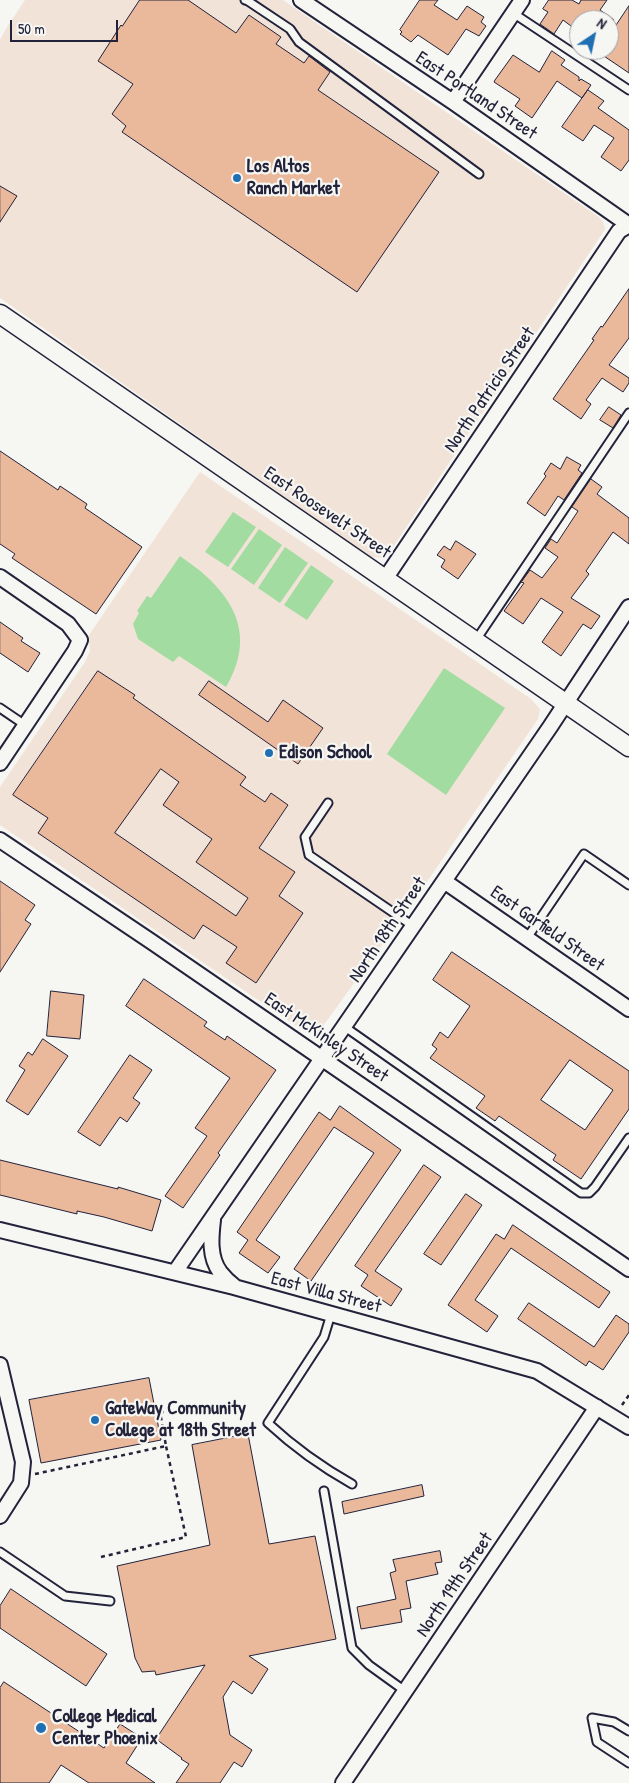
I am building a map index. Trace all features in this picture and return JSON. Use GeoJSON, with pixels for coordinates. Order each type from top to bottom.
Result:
{"type":"FeatureCollection","features":[{"type":"Feature","properties":{"kind":"street","name":"East Portland Street"},"geometry":{"type":"LineString","coordinates":[[301,0],[453,102],[629,225]]}},
{"type":"Feature","properties":{"kind":"street"},"geometry":{"type":"LineString","coordinates":[[453,102],[522,0]]}},
{"type":"Feature","properties":{"kind":"street","name":"North Patricio Street"},"geometry":{"type":"LineString","coordinates":[[385,579],[619,231],[629,225]]}},
{"type":"Feature","properties":{"kind":"street","name":"East Roosevelt Street"},"geometry":{"type":"LineString","coordinates":[[0,314],[629,747]]}},
{"type":"Feature","properties":{"kind":"street"},"geometry":{"type":"LineString","coordinates":[[0,577],[68,624],[80,640],[76,651],[0,763]]}},
{"type":"Feature","properties":{"kind":"street","name":"North 18th Street"},"geometry":{"type":"LineString","coordinates":[[175,1272],[444,881],[629,607]]}},
{"type":"Feature","properties":{"kind":"street","name":"East McKinley Street"},"geometry":{"type":"LineString","coordinates":[[0,840],[629,1269]]}},
{"type":"Feature","properties":{"kind":"street","name":"East Garfield Street"},"geometry":{"type":"LineString","coordinates":[[444,881],[629,1009]]}},
{"type":"Feature","properties":{"kind":"street"},"geometry":{"type":"LineString","coordinates":[[213,1218],[211,1242],[214,1257],[219,1271],[234,1287]]}},
{"type":"Feature","properties":{"kind":"street","name":"East Villa Street"},"geometry":{"type":"LineString","coordinates":[[0,1230],[234,1287],[537,1371],[629,1427]]}},
{"type":"Feature","properties":{"kind":"street"},"geometry":{"type":"LineString","coordinates":[[0,1365],[23,1462],[21,1483],[0,1515]]}},
{"type":"Feature","properties":{"kind":"street","name":"North 19th Street"},"geometry":{"type":"LineString","coordinates":[[343,1783],[597,1407]]}},
{"type":"Feature","properties":{"kind":"lane"},"geometry":{"type":"LineString","coordinates":[[245,0],[290,29],[299,42],[480,174]]}},
{"type":"Feature","properties":{"kind":"lane"},"geometry":{"type":"LineString","coordinates":[[513,13],[629,90]]}},
{"type":"Feature","properties":{"kind":"lane"},"geometry":{"type":"LineString","coordinates":[[476,640],[629,413]]}},
{"type":"Feature","properties":{"kind":"lane"},"geometry":{"type":"LineString","coordinates":[[0,708],[25,725]]}},
{"type":"Feature","properties":{"kind":"lane"},"geometry":{"type":"LineString","coordinates":[[328,803],[305,837],[309,855],[413,926]]}},
{"type":"Feature","properties":{"kind":"lane"},"geometry":{"type":"LineString","coordinates":[[527,938],[584,854],[629,885]]}},
{"type":"Feature","properties":{"kind":"lane"},"geometry":{"type":"LineString","coordinates":[[344,1027],[581,1193],[589,1193],[595,1187],[629,1138]]}},
{"type":"Feature","properties":{"kind":"lane"},"geometry":{"type":"LineString","coordinates":[[331,1313],[324,1337],[268,1423],[291,1444],[322,1467],[352,1484]]}},
{"type":"Feature","properties":{"kind":"lane"},"geometry":{"type":"LineString","coordinates":[[324,1491],[352,1648],[369,1666],[405,1691]]}},
{"type":"Feature","properties":{"kind":"lane"},"geometry":{"type":"LineString","coordinates":[[0,1552],[65,1596],[110,1601]]}},
{"type":"Feature","properties":{"kind":"lane"},"geometry":{"type":"LineString","coordinates":[[629,1731],[614,1722],[592,1718],[597,1742],[629,1764]]}},
{"type":"Feature","properties":{"kind":"path"},"geometry":{"type":"LineString","coordinates":[[622,1405],[629,1395]]}},
{"type":"Feature","properties":{"kind":"path"},"geometry":{"type":"LineString","coordinates":[[101,1557],[186,1537],[160,1412],[211,1413]]}},
{"type":"Feature","properties":{"kind":"path"},"geometry":{"type":"LineString","coordinates":[[35,1474],[166,1446]]}},
{"type":"Feature","properties":{"kind":"shaded area"},"geometry":{"type":"Polygon","coordinates":[[[25,0],[283,0],[599,217],[603,222],[605,229],[602,234],[384,558],[371,557],[0,298],[0,40],[25,0]]]}},
{"type":"Feature","properties":{"kind":"shaded area","name":"Edison School"},"geometry":{"type":"Polygon","coordinates":[[[200,472],[531,699],[540,709],[538,719],[420,892],[318,1033],[304,1031],[0,825],[0,787],[85,662],[90,651],[89,635],[200,472]]]}},
{"type":"Feature","properties":{"kind":"green space"},"geometry":{"type":"Polygon","coordinates":[[[233,512],[256,527],[228,567],[205,552],[233,512]]]}},
{"type":"Feature","properties":{"kind":"green space"},"geometry":{"type":"Polygon","coordinates":[[[259,529],[282,545],[254,585],[231,569],[259,529]]]}},
{"type":"Feature","properties":{"kind":"green space"},"geometry":{"type":"Polygon","coordinates":[[[285,547],[308,563],[280,603],[258,588],[285,547]]]}},
{"type":"Feature","properties":{"kind":"green space"},"geometry":{"type":"Polygon","coordinates":[[[180,556],[204,574],[219,589],[235,615],[239,628],[240,642],[234,672],[226,687],[179,656],[173,662],[138,639],[133,624],[139,613],[137,611],[147,596],[151,598],[180,556]]]}},
{"type":"Feature","properties":{"kind":"green space"},"geometry":{"type":"Polygon","coordinates":[[[311,565],[334,581],[307,620],[284,605],[311,565]]]}},
{"type":"Feature","properties":{"kind":"green space"},"geometry":{"type":"Polygon","coordinates":[[[444,668],[505,708],[446,795],[387,754],[444,668]]]}},
{"type":"Feature","properties":{"kind":"building"},"geometry":{"type":"Polygon","coordinates":[[[140,0],[188,0],[236,33],[249,15],[281,37],[276,44],[304,63],[309,56],[330,72],[318,90],[439,172],[357,292],[122,132],[126,126],[112,114],[133,84],[98,61],[140,0]]]}},
{"type":"Feature","properties":{"kind":"building"},"geometry":{"type":"Polygon","coordinates":[[[420,0],[438,0],[434,5],[457,20],[467,6],[484,17],[481,22],[486,26],[479,36],[466,29],[448,55],[418,35],[411,42],[400,34],[402,32],[400,30],[420,0]]]}},
{"type":"Feature","properties":{"kind":"building"},"geometry":{"type":"Polygon","coordinates":[[[549,0],[572,0],[579,4],[581,0],[607,0],[600,10],[569,10],[569,24],[563,20],[554,34],[540,24],[548,12],[543,9],[549,0]]]}},
{"type":"Feature","properties":{"kind":"building"},"geometry":{"type":"Polygon","coordinates":[[[629,6],[629,73],[610,60],[619,60],[619,21],[629,6]]]}},
{"type":"Feature","properties":{"kind":"building"},"geometry":{"type":"Polygon","coordinates":[[[552,51],[565,60],[561,65],[579,77],[579,81],[581,79],[591,85],[582,98],[557,81],[532,118],[515,106],[520,99],[494,82],[513,55],[539,72],[552,51]]]}},
{"type":"Feature","properties":{"kind":"building"},"geometry":{"type":"Polygon","coordinates":[[[588,90],[604,101],[598,108],[629,130],[629,160],[621,171],[601,157],[614,138],[594,125],[583,141],[562,127],[588,90]]]}},
{"type":"Feature","properties":{"kind":"building"},"geometry":{"type":"Polygon","coordinates":[[[0,186],[17,196],[0,222],[0,186]]]}},
{"type":"Feature","properties":{"kind":"building"},"geometry":{"type":"Polygon","coordinates":[[[629,289],[629,338],[609,365],[629,378],[629,383],[623,392],[602,378],[586,400],[591,404],[581,419],[553,399],[594,340],[592,339],[629,289]]]}},
{"type":"Feature","properties":{"kind":"building"},"geometry":{"type":"Polygon","coordinates":[[[609,407],[621,415],[613,428],[600,420],[609,407]]]}},
{"type":"Feature","properties":{"kind":"building"},"geometry":{"type":"Polygon","coordinates":[[[0,451],[58,490],[60,486],[87,504],[85,508],[142,547],[96,614],[12,558],[15,554],[0,544],[0,451]]]}},
{"type":"Feature","properties":{"kind":"building"},"geometry":{"type":"Polygon","coordinates":[[[567,457],[581,465],[578,470],[582,473],[564,500],[558,496],[545,516],[527,503],[546,476],[544,474],[551,463],[560,469],[567,457]]]}},
{"type":"Feature","properties":{"kind":"building"},"geometry":{"type":"Polygon","coordinates":[[[591,479],[602,487],[597,494],[629,518],[629,544],[613,532],[586,571],[589,574],[571,598],[600,616],[591,629],[583,624],[561,656],[542,642],[563,612],[541,598],[523,624],[504,611],[524,583],[521,582],[530,570],[542,578],[558,557],[545,548],[551,539],[557,543],[578,511],[572,507],[591,479]]]}},
{"type":"Feature","properties":{"kind":"building"},"geometry":{"type":"Polygon","coordinates":[[[456,541],[476,554],[458,579],[441,567],[445,560],[437,555],[444,546],[450,550],[456,541]]]}},
{"type":"Feature","properties":{"kind":"building"},"geometry":{"type":"Polygon","coordinates":[[[0,622],[23,638],[21,641],[40,653],[28,672],[0,653],[0,622]]]}},
{"type":"Feature","properties":{"kind":"building"},"geometry":{"type":"Polygon","coordinates":[[[98,671],[135,695],[133,698],[246,777],[240,785],[265,802],[271,793],[288,805],[259,848],[295,872],[279,896],[303,913],[256,983],[226,963],[237,947],[203,925],[194,939],[38,833],[48,818],[13,795],[98,671]],[[161,769],[115,833],[236,916],[248,898],[196,862],[212,839],[163,805],[179,782],[161,769]]]}},
{"type":"Feature","properties":{"kind":"building"},"geometry":{"type":"Polygon","coordinates":[[[209,681],[268,722],[283,700],[323,728],[298,764],[199,695],[209,681]]]}},
{"type":"Feature","properties":{"kind":"building"},"geometry":{"type":"Polygon","coordinates":[[[0,881],[35,905],[25,920],[31,924],[0,972],[0,881]]]}},
{"type":"Feature","properties":{"kind":"building"},"geometry":{"type":"Polygon","coordinates":[[[452,952],[629,1071],[629,1109],[581,1179],[553,1160],[556,1155],[499,1116],[495,1121],[476,1108],[485,1096],[430,1058],[437,1049],[432,1045],[440,1032],[448,1038],[470,1006],[433,980],[452,952]],[[570,1060],[541,1100],[585,1130],[613,1090],[570,1060]]]}},
{"type":"Feature","properties":{"kind":"building"},"geometry":{"type":"Polygon","coordinates":[[[144,979],[207,1022],[204,1026],[225,1040],[227,1036],[276,1070],[218,1153],[220,1155],[183,1208],[165,1196],[207,1136],[195,1128],[230,1078],[126,1006],[144,979]]]}},
{"type":"Feature","properties":{"kind":"building"},"geometry":{"type":"Polygon","coordinates":[[[51,991],[84,995],[80,1039],[47,1036],[51,991]]]}},
{"type":"Feature","properties":{"kind":"building"},"geometry":{"type":"Polygon","coordinates":[[[43,1039],[68,1056],[28,1115],[6,1101],[25,1070],[19,1066],[28,1052],[32,1055],[43,1039]]]}},
{"type":"Feature","properties":{"kind":"building"},"geometry":{"type":"Polygon","coordinates":[[[130,1055],[152,1070],[133,1098],[140,1103],[127,1122],[120,1117],[100,1146],[78,1132],[130,1055]]]}},
{"type":"Feature","properties":{"kind":"building"},"geometry":{"type":"Polygon","coordinates":[[[340,1106],[401,1150],[311,1281],[294,1269],[374,1153],[334,1127],[256,1240],[280,1257],[268,1273],[239,1253],[248,1240],[237,1232],[319,1112],[330,1120],[340,1106]]]}},
{"type":"Feature","properties":{"kind":"building"},"geometry":{"type":"Polygon","coordinates":[[[0,1160],[118,1189],[118,1187],[161,1200],[152,1231],[104,1217],[77,1211],[77,1214],[0,1195],[0,1160]]]}},
{"type":"Feature","properties":{"kind":"building"},"geometry":{"type":"Polygon","coordinates":[[[424,1165],[441,1177],[375,1271],[402,1289],[391,1306],[361,1286],[368,1275],[355,1266],[424,1165]]]}},
{"type":"Feature","properties":{"kind":"building"},"geometry":{"type":"Polygon","coordinates":[[[466,1194],[482,1205],[441,1265],[424,1254],[466,1194]]]}},
{"type":"Feature","properties":{"kind":"building"},"geometry":{"type":"Polygon","coordinates":[[[513,1225],[610,1292],[599,1308],[511,1248],[475,1300],[498,1316],[487,1332],[448,1305],[496,1234],[504,1239],[513,1225]]]}},
{"type":"Feature","properties":{"kind":"building"},"geometry":{"type":"Polygon","coordinates":[[[529,1303],[594,1347],[616,1315],[629,1324],[629,1332],[603,1370],[589,1361],[586,1366],[518,1319],[529,1303]]]}},
{"type":"Feature","properties":{"kind":"building","name":"GateWay Community College at 18th Street"},"geometry":{"type":"Polygon","coordinates":[[[149,1378],[161,1440],[41,1463],[29,1400],[149,1378]]]}},
{"type":"Feature","properties":{"kind":"building"},"geometry":{"type":"Polygon","coordinates":[[[248,1434],[269,1544],[315,1536],[336,1639],[249,1656],[268,1669],[252,1694],[233,1681],[223,1697],[230,1735],[252,1750],[242,1767],[234,1762],[220,1783],[176,1783],[189,1764],[156,1739],[205,1665],[156,1675],[155,1671],[142,1672],[135,1658],[117,1566],[210,1545],[192,1445],[248,1434]]]}},
{"type":"Feature","properties":{"kind":"building"},"geometry":{"type":"Polygon","coordinates":[[[422,1485],[424,1496],[344,1514],[342,1502],[422,1485]]]}},
{"type":"Feature","properties":{"kind":"building"},"geometry":{"type":"Polygon","coordinates":[[[440,1551],[442,1562],[435,1563],[438,1574],[406,1581],[411,1608],[400,1610],[402,1622],[361,1629],[357,1607],[396,1599],[390,1573],[396,1571],[393,1560],[440,1551]]]}},
{"type":"Feature","properties":{"kind":"building"},"geometry":{"type":"Polygon","coordinates":[[[11,1589],[107,1654],[86,1686],[0,1628],[0,1606],[11,1589]]]}},
{"type":"Feature","properties":{"kind":"building","name":"College Medical Center Phoenix"},"geometry":{"type":"Polygon","coordinates":[[[4,1682],[104,1748],[120,1724],[142,1738],[126,1763],[155,1783],[89,1783],[61,1765],[49,1783],[0,1783],[0,1688],[4,1682]]]}},
{"type":"Feature","properties":{"kind":"place","name":"Los Altos Ranch Market"},"geometry":{"type":"Point","coordinates":[237,178]}},
{"type":"Feature","properties":{"kind":"place","name":"Edison School"},"geometry":{"type":"Point","coordinates":[269,753]}},
{"type":"Feature","properties":{"kind":"place","name":"GateWay Community College at 18th Street"},"geometry":{"type":"Point","coordinates":[95,1420]}},
{"type":"Feature","properties":{"kind":"place","name":"College Medical Center Phoenix"},"geometry":{"type":"Point","coordinates":[41,1728]}}]}
